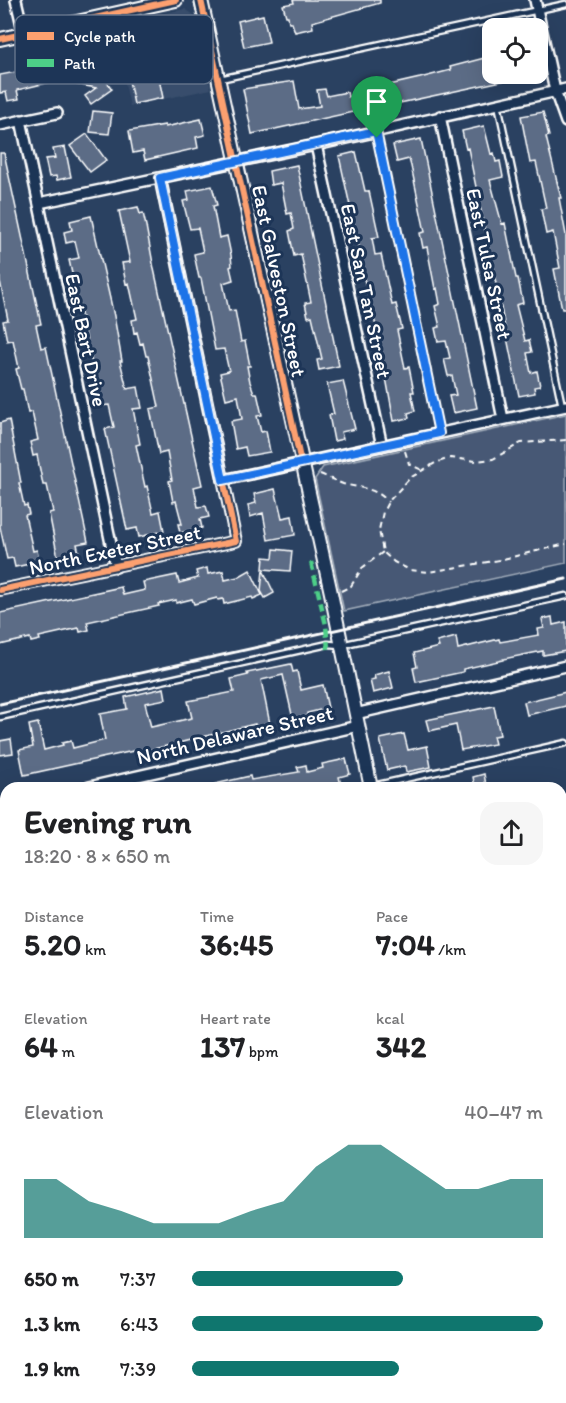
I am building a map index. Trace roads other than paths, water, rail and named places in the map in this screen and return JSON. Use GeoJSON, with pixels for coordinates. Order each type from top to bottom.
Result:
{"type":"FeatureCollection","features":[{"type":"Feature","properties":{"kind":"street"},"geometry":{"type":"LineString","coordinates":[[16,0],[20,15]]}},
{"type":"Feature","properties":{"kind":"street"},"geometry":{"type":"LineString","coordinates":[[94,15],[135,4],[176,0]]}},
{"type":"Feature","properties":{"kind":"street","name":"East Galveston Street"},"geometry":{"type":"LineString","coordinates":[[201,0],[204,15]]}},
{"type":"Feature","properties":{"kind":"street"},"geometry":{"type":"LineString","coordinates":[[535,0],[555,91],[566,122]]}},
{"type":"Feature","properties":{"kind":"street"},"geometry":{"type":"LineString","coordinates":[[0,39],[15,36]]}},
{"type":"Feature","properties":{"kind":"street","name":"East Galveston Street"},"geometry":{"type":"LineString","coordinates":[[213,56],[370,782]]}},
{"type":"Feature","properties":{"kind":"street"},"geometry":{"type":"LineString","coordinates":[[39,203],[316,145],[566,89]]}},
{"type":"Feature","properties":{"kind":"street"},"geometry":{"type":"LineString","coordinates":[[0,125],[57,113]]}},
{"type":"Feature","properties":{"kind":"street","name":"East Tulsa Street"},"geometry":{"type":"LineString","coordinates":[[440,116],[503,419]]}},
{"type":"Feature","properties":{"kind":"street","name":"East Bart Drive"},"geometry":{"type":"LineString","coordinates":[[21,120],[116,567]]}},
{"type":"Feature","properties":{"kind":"street","name":"East San Tan Street"},"geometry":{"type":"LineString","coordinates":[[316,145],[382,446]]}},
{"type":"Feature","properties":{"kind":"street"},"geometry":{"type":"LineString","coordinates":[[160,178],[223,480],[564,406]]}},
{"type":"Feature","properties":{"kind":"street","name":"North Exeter Street"},"geometry":{"type":"LineString","coordinates":[[0,590],[236,541],[223,480]]}},
{"type":"Feature","properties":{"kind":"street","name":"North Delaware Street"},"geometry":{"type":"LineString","coordinates":[[109,782],[566,666]]}},
{"type":"Feature","properties":{"kind":"lane"},"geometry":{"type":"LineString","coordinates":[[218,80],[566,4]]}},
{"type":"Feature","properties":{"kind":"lane"},"geometry":{"type":"LineString","coordinates":[[498,104],[564,406]]}},
{"type":"Feature","properties":{"kind":"lane"},"geometry":{"type":"LineString","coordinates":[[376,131],[439,433]]}},
{"type":"Feature","properties":{"kind":"lane"},"geometry":{"type":"LineString","coordinates":[[0,717],[328,644],[341,645],[566,596]]}},
{"type":"Feature","properties":{"kind":"lane"},"geometry":{"type":"LineString","coordinates":[[393,782],[566,743]]}},
{"type":"Feature","properties":{"kind":"railway"},"geometry":{"type":"LineString","coordinates":[[0,704],[566,579]]}}]}
